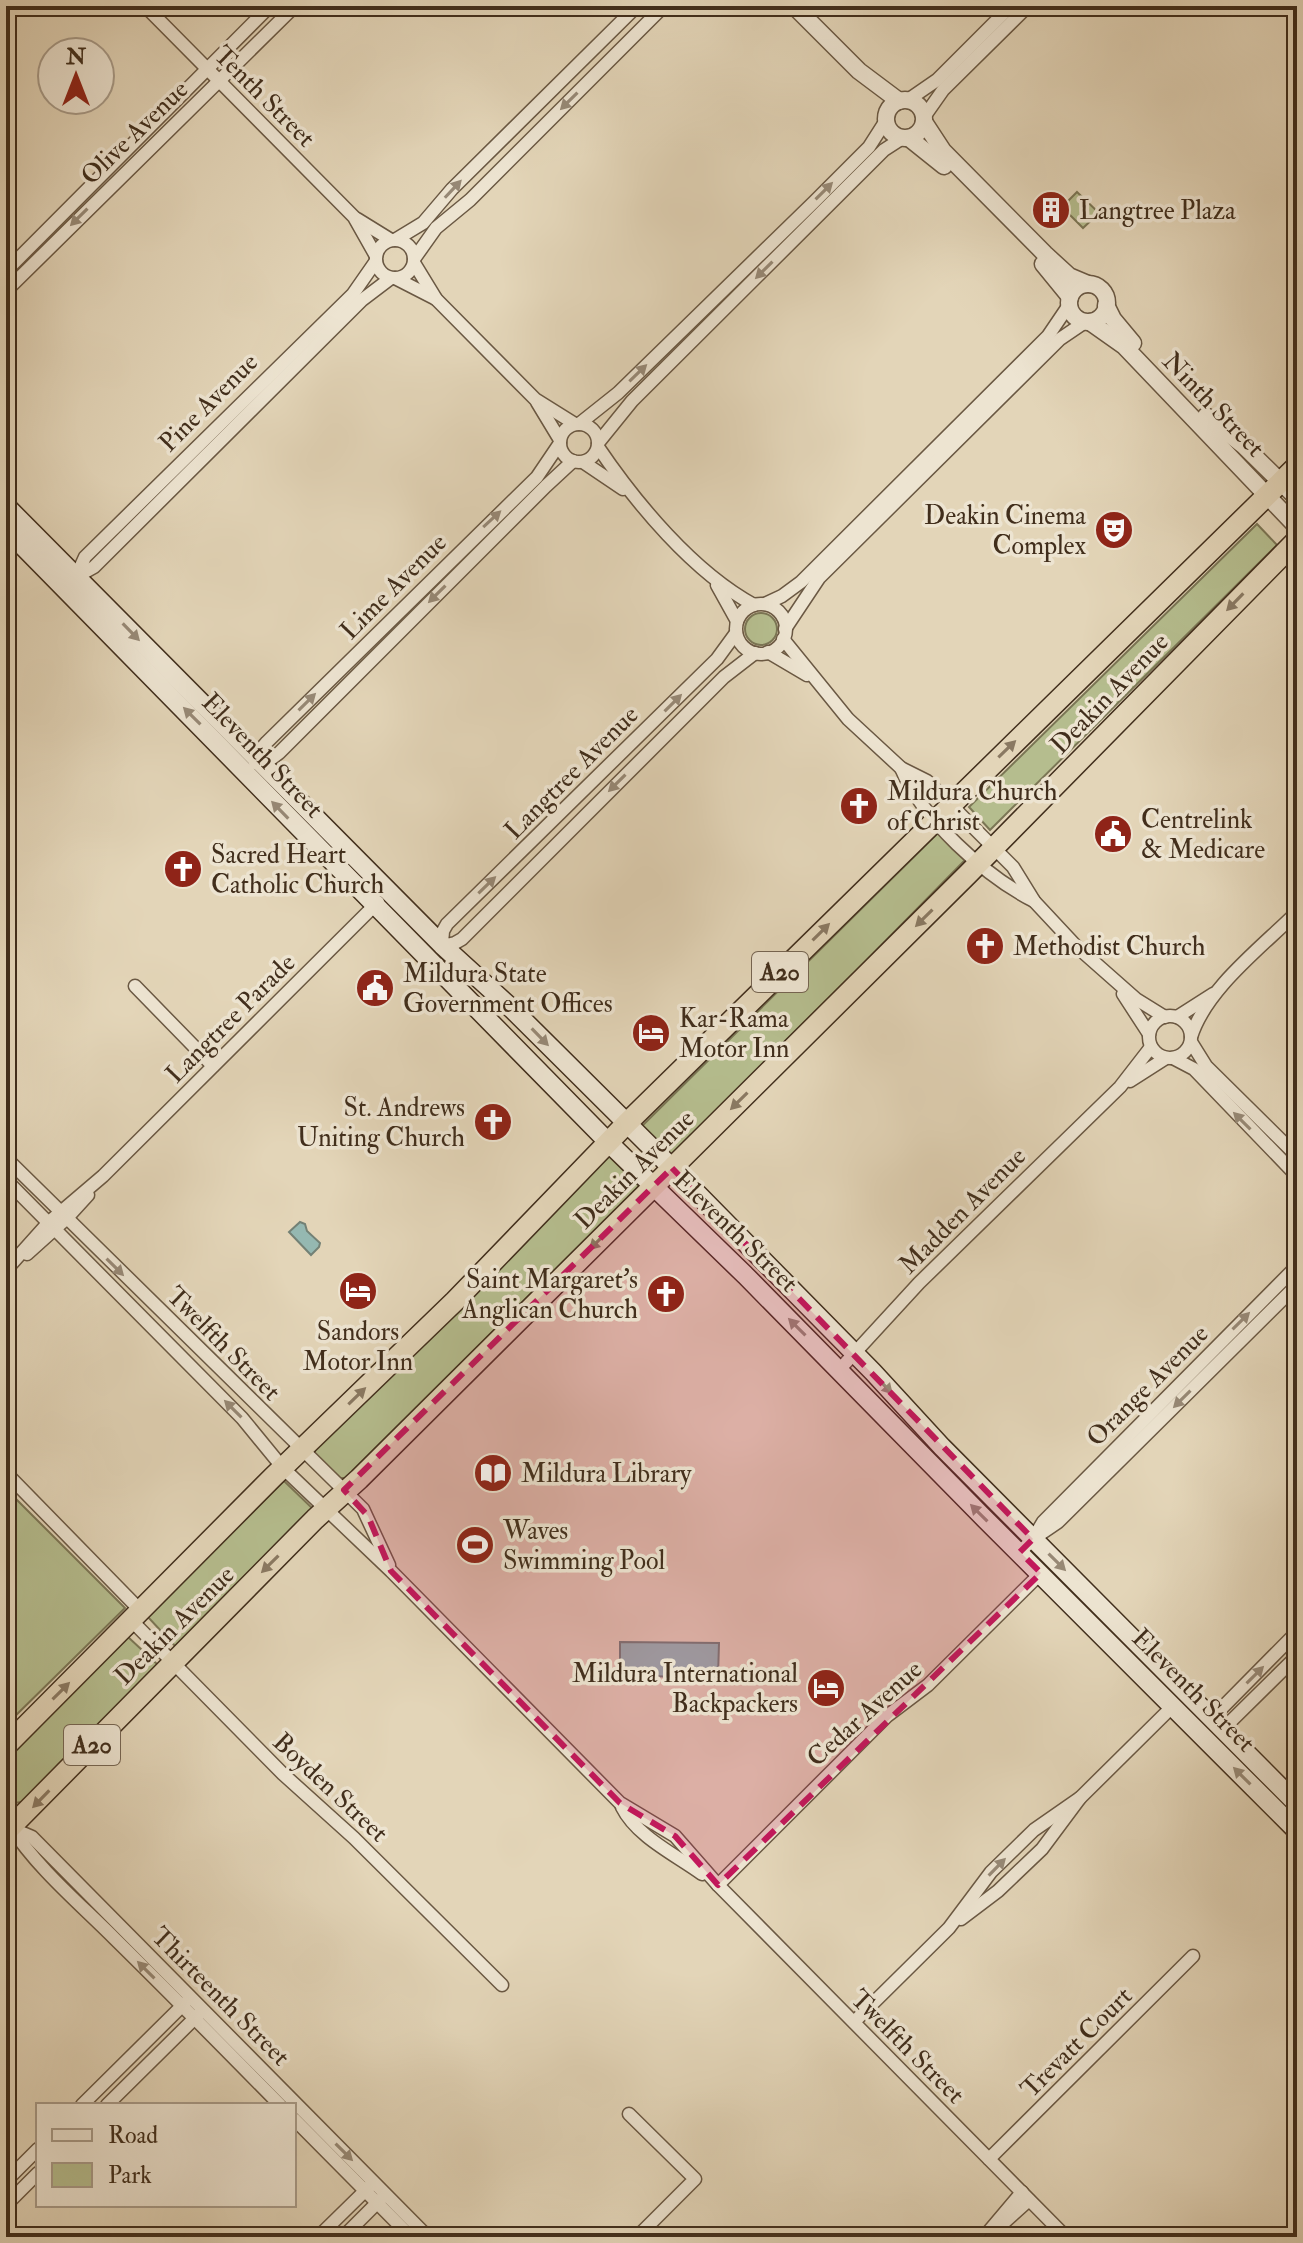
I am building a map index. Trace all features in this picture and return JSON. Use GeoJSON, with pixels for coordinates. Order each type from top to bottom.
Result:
{"type":"FeatureCollection","features":[{"type":"Feature","properties":{"kind":"highway","name":"Deakin Avenue"},"geometry":{"type":"LineString","coordinates":[[6,1746],[283,1468],[455,1301],[626,1124],[1297,466]]}},
{"type":"Feature","properties":{"kind":"highway","name":"Deakin Avenue"},"geometry":{"type":"LineString","coordinates":[[8,1827],[344,1490],[359,1479],[979,863],[1297,540]]}},
{"type":"Feature","properties":{"kind":"main road","name":"Eleventh Street"},"geometry":{"type":"LineString","coordinates":[[6,506],[13,535],[70,583],[251,767],[374,906],[608,1142],[839,1370],[1218,1724],[1297,1804]]}},
{"type":"Feature","properties":{"kind":"main road","name":"Eleventh Street"},"geometry":{"type":"LineString","coordinates":[[251,767],[509,1006],[854,1353],[1027,1545],[1041,1573],[1296,1830]]}},
{"type":"Feature","properties":{"kind":"main road"},"geometry":{"type":"LineString","coordinates":[[1204,1737],[1218,1724]]}},
{"type":"Feature","properties":{"kind":"street","name":"Tenth Street"},"geometry":{"type":"LineString","coordinates":[[145,6],[354,217],[393,240]]}},
{"type":"Feature","properties":{"kind":"street","name":"Olive Avenue"},"geometry":{"type":"LineString","coordinates":[[6,271],[270,6]]}},
{"type":"Feature","properties":{"kind":"street","name":"Olive Avenue"},"geometry":{"type":"LineString","coordinates":[[6,291],[295,6]]}},
{"type":"Feature","properties":{"kind":"street"},"geometry":{"type":"LineString","coordinates":[[436,299],[381,272],[376,258],[381,246],[430,217],[452,189],[637,6]]}},
{"type":"Feature","properties":{"kind":"street"},"geometry":{"type":"LineString","coordinates":[[393,278],[407,274],[436,228],[470,200],[664,6]]}},
{"type":"Feature","properties":{"kind":"street"},"geometry":{"type":"LineString","coordinates":[[761,652],[784,634],[819,578],[1049,349],[1087,322],[1101,317],[1106,305],[1102,291],[1069,276],[943,151],[919,106],[859,71],[794,6]]}},
{"type":"Feature","properties":{"kind":"street"},"geometry":{"type":"LineString","coordinates":[[560,442],[565,430],[618,393],[869,147],[889,108],[937,80],[1011,6]]}},
{"type":"Feature","properties":{"kind":"street"},"geometry":{"type":"LineString","coordinates":[[578,462],[593,456],[632,401],[884,150],[919,133],[943,90],[1028,6]]}},
{"type":"Feature","properties":{"kind":"street"},"geometry":{"type":"LineString","coordinates":[[587,55],[601,69]]}},
{"type":"Feature","properties":{"kind":"street"},"geometry":{"type":"LineString","coordinates":[[859,71],[886,118],[891,133],[935,157],[1039,260],[1069,301],[1074,316],[1087,322]]}},
{"type":"Feature","properties":{"kind":"street","name":"Tenth Street"},"geometry":{"type":"LineString","coordinates":[[354,217],[376,258]]}},
{"type":"Feature","properties":{"kind":"street"},"geometry":{"type":"LineString","coordinates":[[393,240],[407,243],[436,299],[535,399],[577,424],[591,427],[598,445],[629,493],[714,579],[782,615],[784,634],[814,679],[848,719],[901,768],[927,781],[952,804],[1013,867],[1034,901],[1076,946],[1152,1011],[1188,1025],[1206,1066],[1297,1156]]}},
{"type":"Feature","properties":{"kind":"street","name":"Pine Avenue"},"geometry":{"type":"LineString","coordinates":[[70,583],[85,557],[353,294],[376,258]]}},
{"type":"Feature","properties":{"kind":"street","name":"Pine Avenue"},"geometry":{"type":"LineString","coordinates":[[70,583],[94,567],[362,300],[393,278]]}},
{"type":"Feature","properties":{"kind":"street"},"geometry":{"type":"LineString","coordinates":[[736,627],[741,614],[782,596],[801,582],[1048,336],[1077,288],[1088,284]]}},
{"type":"Feature","properties":{"kind":"street","name":"Ninth Street"},"geometry":{"type":"LineString","coordinates":[[1106,305],[1128,338],[1221,431],[1244,446],[1297,527]]}},
{"type":"Feature","properties":{"kind":"street","name":"Ninth Street"},"geometry":{"type":"LineString","coordinates":[[1087,322],[1124,346],[1273,488],[1297,498]]}},
{"type":"Feature","properties":{"kind":"street"},"geometry":{"type":"LineString","coordinates":[[535,399],[560,442],[563,454],[629,493]]}},
{"type":"Feature","properties":{"kind":"street","name":"Lime Avenue"},"geometry":{"type":"LineString","coordinates":[[251,767],[267,742],[537,477],[560,442]]}},
{"type":"Feature","properties":{"kind":"street","name":"Lime Avenue"},"geometry":{"type":"LineString","coordinates":[[251,767],[279,753],[459,572],[578,462]]}},
{"type":"Feature","properties":{"kind":"street"},"geometry":{"type":"LineString","coordinates":[[714,579],[742,645],[814,679]]}},
{"type":"Feature","properties":{"kind":"street","name":"Langtree Avenue"},"geometry":{"type":"LineString","coordinates":[[442,945],[447,924],[717,659],[736,627]]}},
{"type":"Feature","properties":{"kind":"street","name":"Langtree Avenue"},"geometry":{"type":"LineString","coordinates":[[428,960],[442,945],[462,939],[724,677],[761,652]]}},
{"type":"Feature","properties":{"kind":"street"},"geometry":{"type":"LineString","coordinates":[[901,768],[913,792],[934,820],[998,882],[1034,901]]}},
{"type":"Feature","properties":{"kind":"street","name":"Langtree Parade"},"geometry":{"type":"LineString","coordinates":[[6,1270],[388,891]]}},
{"type":"Feature","properties":{"kind":"street"},"geometry":{"type":"LineString","coordinates":[[1170,1058],[1185,1053],[1216,993],[1297,912]]}},
{"type":"Feature","properties":{"kind":"street"},"geometry":{"type":"LineString","coordinates":[[1112,979],[1155,1052],[1194,1069],[1297,1176]]}},
{"type":"Feature","properties":{"kind":"street"},"geometry":{"type":"LineString","coordinates":[[135,986],[213,1066]]}},
{"type":"Feature","properties":{"kind":"street"},"geometry":{"type":"LineString","coordinates":[[1150,1040],[1155,1023],[1216,993]]}},
{"type":"Feature","properties":{"kind":"street","name":"Madden Avenue"},"geometry":{"type":"LineString","coordinates":[[839,1370],[919,1283],[1120,1087],[1150,1040]]}},
{"type":"Feature","properties":{"kind":"street","name":"Madden Avenue"},"geometry":{"type":"LineString","coordinates":[[1120,1087],[1170,1058]]}},
{"type":"Feature","properties":{"kind":"street","name":"Twelfth Street"},"geometry":{"type":"LineString","coordinates":[[6,1158],[344,1490],[368,1516],[391,1571]]}},
{"type":"Feature","properties":{"kind":"street","name":"Twelfth Street"},"geometry":{"type":"LineString","coordinates":[[6,1180],[246,1422],[283,1468],[391,1571],[620,1803],[635,1825],[718,1885],[1066,2237]]}},
{"type":"Feature","properties":{"kind":"street","name":"Orange Avenue"},"geometry":{"type":"LineString","coordinates":[[1027,1545],[1050,1514],[1297,1266]]}},
{"type":"Feature","properties":{"kind":"street","name":"Orange Avenue"},"geometry":{"type":"LineString","coordinates":[[1027,1545],[1050,1530],[1297,1285]]}},
{"type":"Feature","properties":{"kind":"street","name":"Boyden Street"},"geometry":{"type":"LineString","coordinates":[[6,1473],[136,1616],[173,1662],[283,1774],[354,1838],[502,1985]]}},
{"type":"Feature","properties":{"kind":"street","name":"Cedar Avenue"},"geometry":{"type":"LineString","coordinates":[[718,1885],[887,1716],[935,1678],[1041,1573]]}},
{"type":"Feature","properties":{"kind":"street"},"geometry":{"type":"LineString","coordinates":[[1218,1724],[1297,1632]]}},
{"type":"Feature","properties":{"kind":"street"},"geometry":{"type":"LineString","coordinates":[[1218,1724],[1297,1656]]}},
{"type":"Feature","properties":{"kind":"street"},"geometry":{"type":"LineString","coordinates":[[854,2022],[949,1928],[998,1891],[1042,1849],[1080,1798],[1173,1706]]}},
{"type":"Feature","properties":{"kind":"street"},"geometry":{"type":"LineString","coordinates":[[949,1928],[991,1872],[1034,1830],[1080,1798]]}},
{"type":"Feature","properties":{"kind":"street","name":"Thirteenth Street"},"geometry":{"type":"LineString","coordinates":[[8,1827],[66,1894],[199,2014],[287,2103]]}},
{"type":"Feature","properties":{"kind":"street","name":"Trevatt Court"},"geometry":{"type":"LineString","coordinates":[[989,2159],[1193,1956]]}},
{"type":"Feature","properties":{"kind":"street"},"geometry":{"type":"LineString","coordinates":[[84,2103],[186,2002]]}},
{"type":"Feature","properties":{"kind":"street"},"geometry":{"type":"LineString","coordinates":[[109,2103],[199,2014]]}},
{"type":"Feature","properties":{"kind":"street","name":"Thirteenth Street"},"geometry":{"type":"LineString","coordinates":[[199,2014],[278,2103]]}},
{"type":"Feature","properties":{"kind":"street","name":"Thirteenth Street"},"geometry":{"type":"LineString","coordinates":[[296,2112],[381,2199],[411,2237]]}},
{"type":"Feature","properties":{"kind":"street"},"geometry":{"type":"LineString","coordinates":[[629,2114],[695,2179],[637,2237]]}},
{"type":"Feature","properties":{"kind":"street","name":"Thirteenth Street"},"geometry":{"type":"LineString","coordinates":[[296,2121],[369,2186]]}},
{"type":"Feature","properties":{"kind":"street"},"geometry":{"type":"LineString","coordinates":[[6,2181],[36,2151]]}},
{"type":"Feature","properties":{"kind":"street"},"geometry":{"type":"LineString","coordinates":[[6,2205],[36,2175]]}},
{"type":"Feature","properties":{"kind":"street"},"geometry":{"type":"LineString","coordinates":[[318,2237],[369,2186]]}},
{"type":"Feature","properties":{"kind":"street"},"geometry":{"type":"LineString","coordinates":[[984,2237],[1026,2196]]}},
{"type":"Feature","properties":{"kind":"street"},"geometry":{"type":"LineString","coordinates":[[343,2237],[381,2199]]}},
{"type":"Feature","properties":{"kind":"street","name":"Thirteenth Street"},"geometry":{"type":"LineString","coordinates":[[381,2199],[428,2237]]}},
{"type":"Feature","properties":{"kind":"highlighted area"},"geometry":{"type":"Polygon","coordinates":[[[672,1168],[1033,1539],[1020,1552],[1041,1573],[718,1885],[675,1836],[620,1803],[391,1571],[368,1516],[344,1490],[672,1168]]]}},
{"type":"Feature","properties":{"kind":"green space"},"geometry":{"type":"Polygon","coordinates":[[[1077,192],[1099,213],[1083,228],[1062,207],[1077,192]]]}},
{"type":"Feature","properties":{"kind":"green space"},"geometry":{"type":"Polygon","coordinates":[[[1257,524],[1277,545],[990,830],[969,807],[1257,524]]]}},
{"type":"Feature","properties":{"kind":"green space"},"geometry":{"type":"Polygon","coordinates":[[[761,613],[772,618],[777,629],[772,640],[761,645],[750,640],[745,629],[750,618],[761,613]]]}},
{"type":"Feature","properties":{"kind":"green space"},"geometry":{"type":"Polygon","coordinates":[[[938,833],[965,860],[672,1158],[642,1126],[938,833]]]}},
{"type":"Feature","properties":{"kind":"green space"},"geometry":{"type":"Polygon","coordinates":[[[609,1156],[639,1186],[346,1478],[338,1478],[315,1454],[315,1449],[609,1156]]]}},
{"type":"Feature","properties":{"kind":"green space"},"geometry":{"type":"Polygon","coordinates":[[[284,1481],[312,1508],[175,1646],[147,1616],[284,1481]]]}},
{"type":"Feature","properties":{"kind":"green space"},"geometry":{"type":"Polygon","coordinates":[[[6,1489],[125,1608],[6,1725],[6,1489]]]}},
{"type":"Feature","properties":{"kind":"green space"},"geometry":{"type":"Polygon","coordinates":[[[127,1636],[158,1665],[22,1802],[14,1803],[6,1795],[6,1756],[127,1636]]]}},
{"type":"Feature","properties":{"kind":"water"},"geometry":{"type":"Polygon","coordinates":[[[300,1222],[320,1243],[311,1255],[289,1232],[300,1222]]]}},
{"type":"Feature","properties":{"kind":"water"},"geometry":{"type":"Polygon","coordinates":[[[620,1642],[719,1643],[718,1677],[620,1676],[620,1642]]]}},
{"type":"Feature","properties":{"kind":"place","name":"Langtree Plaza"},"geometry":{"type":"Point","coordinates":[1051,210]}},
{"type":"Feature","properties":{"kind":"place","name":"Deakin Cinema Complex"},"geometry":{"type":"Point","coordinates":[1114,530]}},
{"type":"Feature","properties":{"kind":"place","name":"Mildura Church of Christ"},"geometry":{"type":"Point","coordinates":[859,806]}},
{"type":"Feature","properties":{"kind":"place","name":"Centrelink & Medicare"},"geometry":{"type":"Point","coordinates":[1113,834]}},
{"type":"Feature","properties":{"kind":"place","name":"Sacred Heart Catholic Church"},"geometry":{"type":"Point","coordinates":[183,869]}},
{"type":"Feature","properties":{"kind":"place","name":"Methodist Church"},"geometry":{"type":"Point","coordinates":[985,946]}},
{"type":"Feature","properties":{"kind":"place","name":"Mildura State Government Offices"},"geometry":{"type":"Point","coordinates":[375,988]}},
{"type":"Feature","properties":{"kind":"place","name":"Kar-Rama Motor Inn"},"geometry":{"type":"Point","coordinates":[651,1033]}},
{"type":"Feature","properties":{"kind":"place","name":"St. Andrews Uniting Church"},"geometry":{"type":"Point","coordinates":[493,1122]}},
{"type":"Feature","properties":{"kind":"place","name":"Sandors Motor Inn"},"geometry":{"type":"Point","coordinates":[358,1291]}},
{"type":"Feature","properties":{"kind":"place","name":"Saint Margaret's Anglican Church"},"geometry":{"type":"Point","coordinates":[666,1294]}},
{"type":"Feature","properties":{"kind":"place","name":"Mildura Library"},"geometry":{"type":"Point","coordinates":[493,1473]}},
{"type":"Feature","properties":{"kind":"place","name":"Waves Swimming Pool"},"geometry":{"type":"Point","coordinates":[475,1545]}},
{"type":"Feature","properties":{"kind":"place","name":"Mildura International Backpackers"},"geometry":{"type":"Point","coordinates":[826,1688]}}]}
